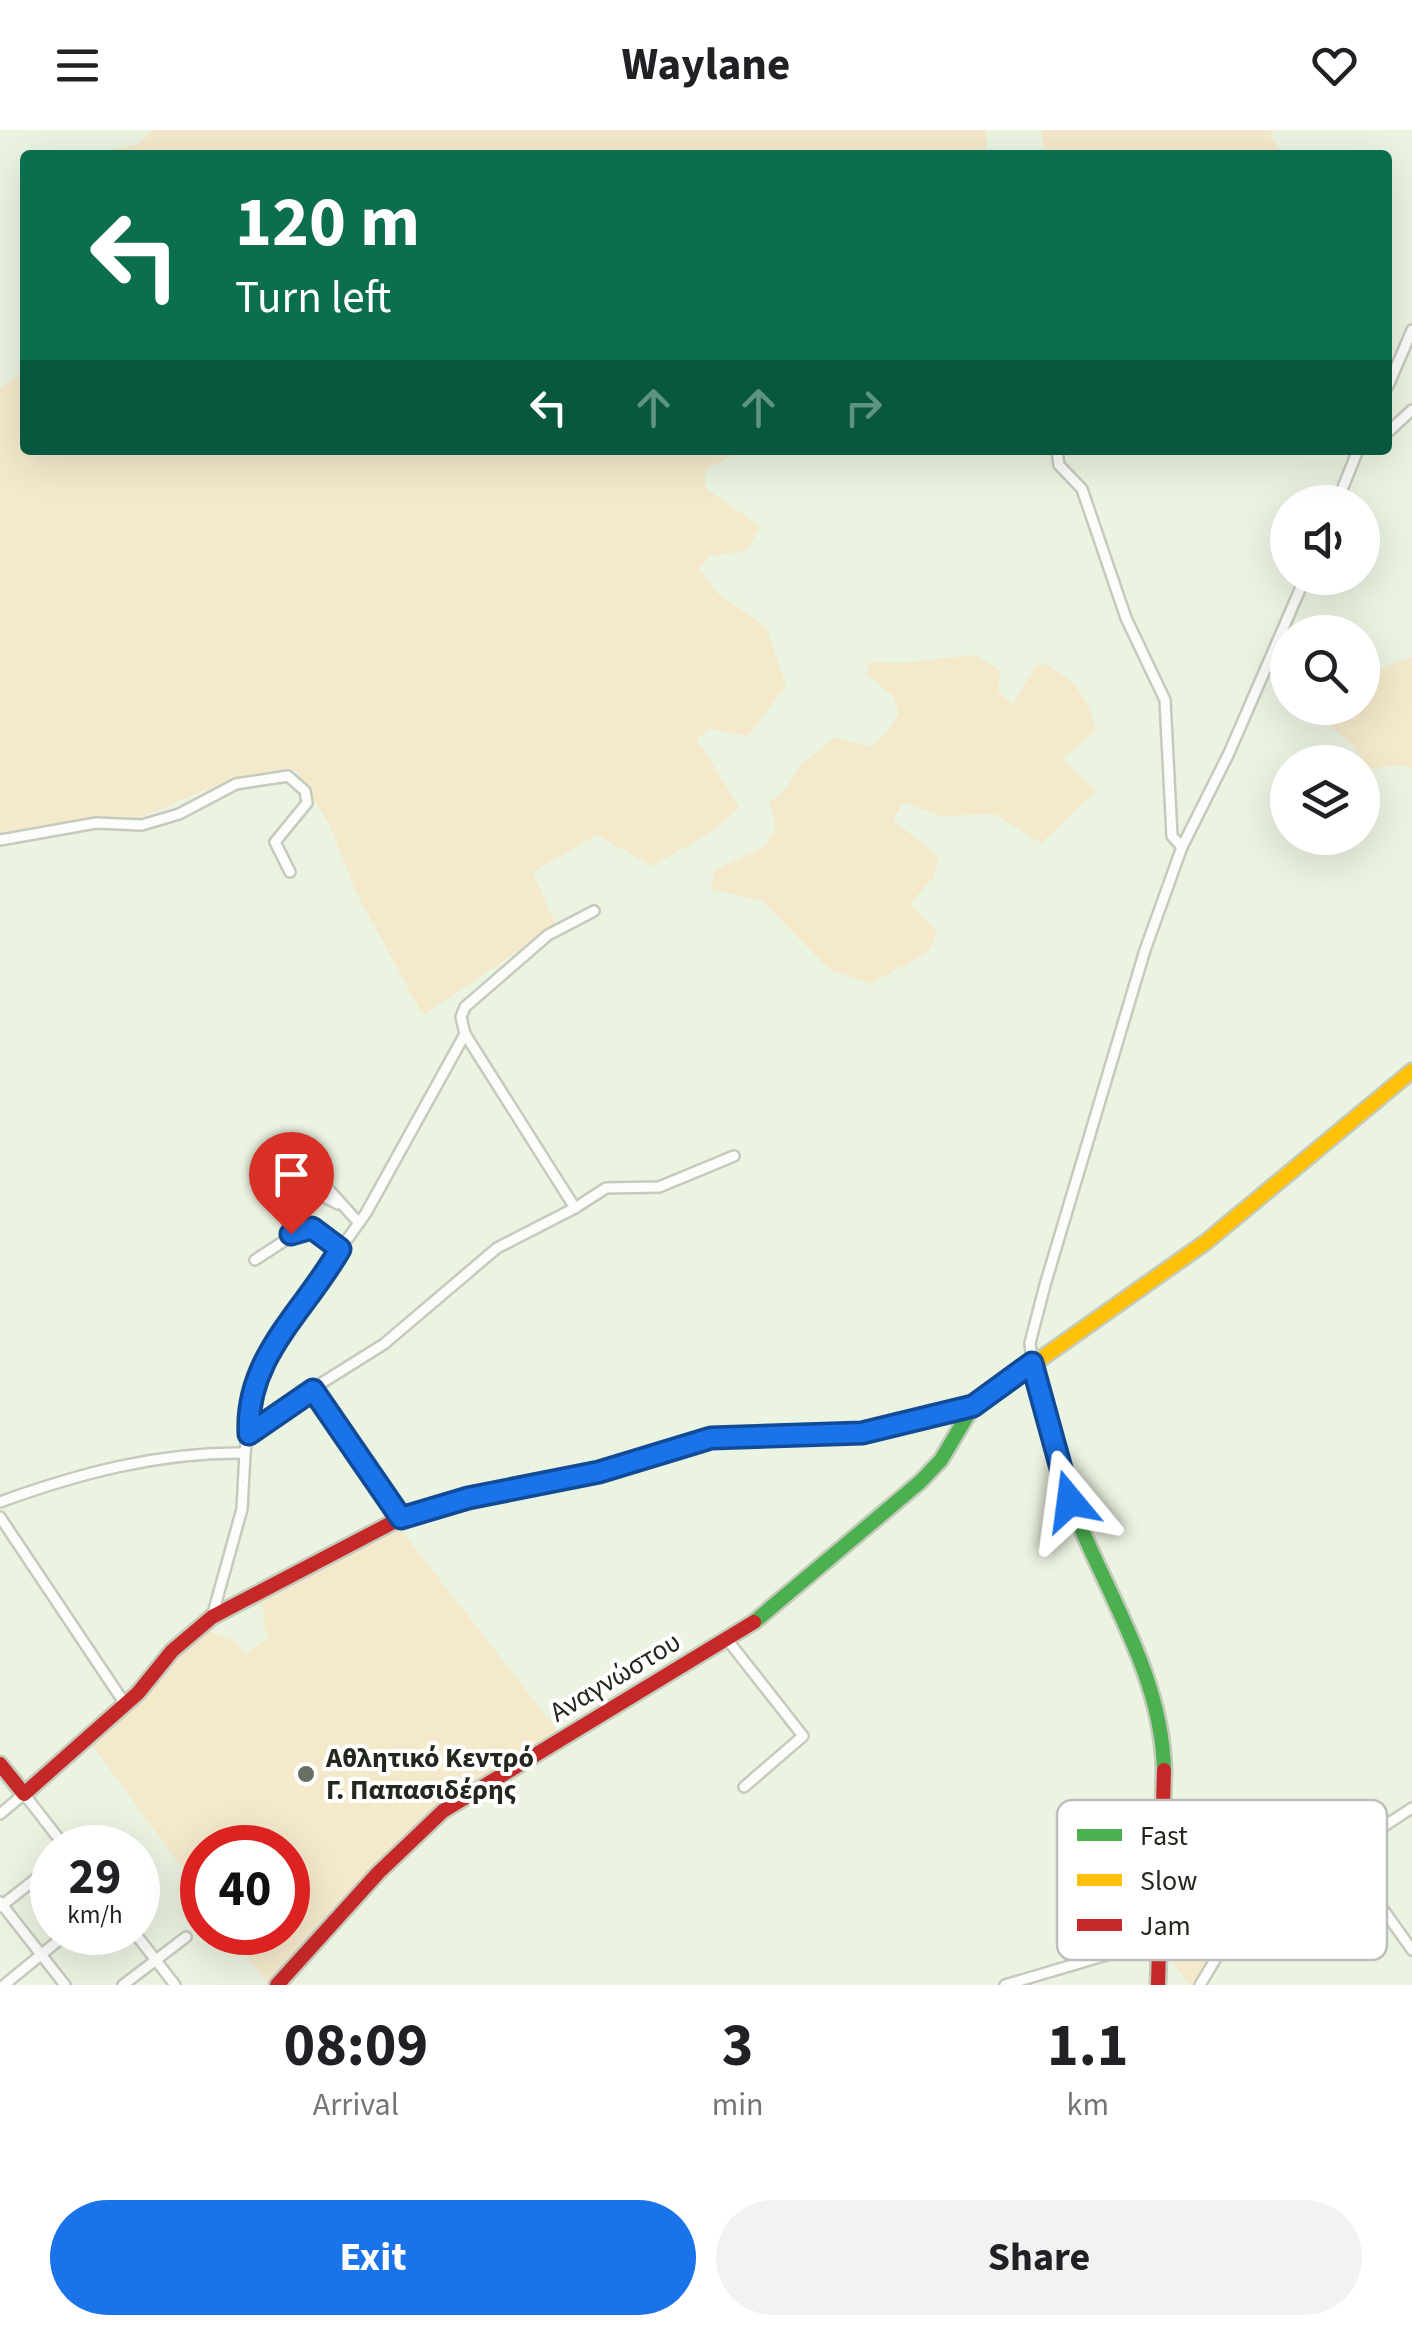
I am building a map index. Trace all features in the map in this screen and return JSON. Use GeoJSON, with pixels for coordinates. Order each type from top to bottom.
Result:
{"type":"FeatureCollection","features":[{"type":"Feature","properties":{"kind":"street"},"geometry":{"type":"LineString","coordinates":[[1392,377],[1412,330]]}},
{"type":"Feature","properties":{"kind":"street"},"geometry":{"type":"LineString","coordinates":[[1392,428],[1412,410]]}},
{"type":"Feature","properties":{"kind":"street"},"geometry":{"type":"LineString","coordinates":[[1058,455],[1059,465],[1082,489],[1126,618],[1165,700],[1172,836],[1182,847]]}},
{"type":"Feature","properties":{"kind":"street"},"geometry":{"type":"LineString","coordinates":[[1344,485],[1356,455]]}},
{"type":"Feature","properties":{"kind":"street"},"geometry":{"type":"LineString","coordinates":[[1352,465],[1363,455]]}},
{"type":"Feature","properties":{"kind":"street"},"geometry":{"type":"LineString","coordinates":[[1165,1800],[1162,1728],[1142,1667],[1070,1501],[1030,1343],[1109,1068],[1182,847],[1229,754],[1298,595]]}},
{"type":"Feature","properties":{"kind":"street"},"geometry":{"type":"LineString","coordinates":[[0,840],[96,823],[142,825],[179,814],[236,784],[288,776],[305,791],[307,803],[275,842],[290,872]]}},
{"type":"Feature","properties":{"kind":"street"},"geometry":{"type":"LineString","coordinates":[[575,1208],[465,1034],[461,1012],[548,935],[594,911]]}},
{"type":"Feature","properties":{"kind":"street"},"geometry":{"type":"LineString","coordinates":[[212,1616],[242,1509],[251,1399],[267,1352],[359,1224],[465,1034]]}},
{"type":"Feature","properties":{"kind":"street"},"geometry":{"type":"LineString","coordinates":[[0,1814],[125,1704],[172,1651],[212,1616],[401,1518],[454,1502],[599,1472],[711,1438],[862,1433],[973,1406],[1206,1242],[1412,1070]]}},
{"type":"Feature","properties":{"kind":"street"},"geometry":{"type":"LineString","coordinates":[[249,1434],[384,1344],[498,1248],[606,1188],[659,1187],[734,1156]]}},
{"type":"Feature","properties":{"kind":"street"},"geometry":{"type":"LineString","coordinates":[[321,1181],[359,1224]]}},
{"type":"Feature","properties":{"kind":"street"},"geometry":{"type":"LineString","coordinates":[[288,1186],[309,1190],[338,1204]]}},
{"type":"Feature","properties":{"kind":"street"},"geometry":{"type":"LineString","coordinates":[[254,1260],[304,1228],[312,1228],[340,1249]]}},
{"type":"Feature","properties":{"kind":"street"},"geometry":{"type":"LineString","coordinates":[[313,1390],[401,1518]]}},
{"type":"Feature","properties":{"kind":"street","name":"Αναγνώστου"},"geometry":{"type":"LineString","coordinates":[[277,1985],[383,1862],[442,1811],[762,1616],[893,1508],[941,1460],[973,1406]]}},
{"type":"Feature","properties":{"kind":"street"},"geometry":{"type":"LineString","coordinates":[[0,1502],[105,1469],[190,1452],[244,1453]]}},
{"type":"Feature","properties":{"kind":"street"},"geometry":{"type":"LineString","coordinates":[[0,1517],[125,1704]]}},
{"type":"Feature","properties":{"kind":"street"},"geometry":{"type":"LineString","coordinates":[[726,1638],[803,1736],[744,1788]]}},
{"type":"Feature","properties":{"kind":"street"},"geometry":{"type":"LineString","coordinates":[[0,1764],[48,1825]]}},
{"type":"Feature","properties":{"kind":"street"},"geometry":{"type":"LineString","coordinates":[[1387,1823],[1412,1808]]}},
{"type":"Feature","properties":{"kind":"street"},"geometry":{"type":"LineString","coordinates":[[30,1883],[1,1905],[30,1941]]}},
{"type":"Feature","properties":{"kind":"street"},"geometry":{"type":"LineString","coordinates":[[1387,1915],[1412,1950]]}},
{"type":"Feature","properties":{"kind":"street"},"geometry":{"type":"LineString","coordinates":[[124,1985],[180,1942]]}},
{"type":"Feature","properties":{"kind":"street"},"geometry":{"type":"LineString","coordinates":[[4,1985],[41,1955],[65,1985]]}},
{"type":"Feature","properties":{"kind":"street"},"geometry":{"type":"LineString","coordinates":[[152,1955],[175,1985]]}},
{"type":"Feature","properties":{"kind":"street"},"geometry":{"type":"LineString","coordinates":[[1004,1985],[1094,1960]]}},
{"type":"Feature","properties":{"kind":"street"},"geometry":{"type":"LineString","coordinates":[[1158,1985],[1159,1960]]}},
{"type":"Feature","properties":{"kind":"street"},"geometry":{"type":"LineString","coordinates":[[1200,1985],[1215,1960]]}},
{"type":"Feature","properties":{"kind":"shaded area"},"geometry":{"type":"Polygon","coordinates":[[[152,130],[987,130],[987,150],[113,150],[138,144],[152,130]]]}},
{"type":"Feature","properties":{"kind":"shaded area"},"geometry":{"type":"Polygon","coordinates":[[[1041,130],[1276,130],[1270,135],[1280,150],[1044,150],[1041,130]]]}},
{"type":"Feature","properties":{"kind":"shaded area"},"geometry":{"type":"Polygon","coordinates":[[[20,376],[20,455],[733,455],[705,470],[705,488],[760,526],[747,551],[709,556],[699,569],[717,593],[766,627],[786,685],[748,736],[709,729],[697,739],[739,807],[713,831],[652,866],[597,835],[532,872],[556,925],[423,1015],[356,892],[330,826],[296,770],[239,776],[139,818],[95,816],[0,838],[0,387],[20,376]]]}},
{"type":"Feature","properties":{"kind":"shaded area"},"geometry":{"type":"Polygon","coordinates":[[[975,655],[1000,671],[998,691],[1013,704],[1038,662],[1060,673],[1077,688],[1096,730],[1063,759],[1096,791],[1041,843],[995,814],[941,816],[903,802],[893,820],[939,857],[933,878],[910,903],[937,933],[928,952],[870,984],[829,969],[761,900],[712,890],[714,870],[763,848],[776,828],[769,803],[787,787],[801,764],[836,737],[870,747],[887,733],[899,713],[892,695],[867,675],[870,662],[975,655]]]}},
{"type":"Feature","properties":{"kind":"shaded area"},"geometry":{"type":"Polygon","coordinates":[[[1412,657],[1412,769],[1400,765],[1380,767],[1380,745],[1353,745],[1329,725],[1380,725],[1380,669],[1412,657]]]}},
{"type":"Feature","properties":{"kind":"shaded area","name":"Αθλητικό Κεντρό Γ. Παπασιδέρης"},"geometry":{"type":"Polygon","coordinates":[[[397,1525],[561,1735],[445,1807],[310,1948],[310,1825],[180,1825],[180,1865],[160,1838],[160,1825],[151,1825],[89,1741],[144,1698],[177,1653],[209,1627],[211,1632],[235,1641],[245,1654],[269,1637],[263,1625],[265,1609],[259,1605],[265,1597],[397,1525]]]}},
{"type":"Feature","properties":{"kind":"shaded area","name":"Αθλητικό Κεντρό Γ. Παπασιδέρης"},"geometry":{"type":"Polygon","coordinates":[[[246,1955],[304,1955],[275,1985],[269,1985],[246,1955]]]}},
{"type":"Feature","properties":{"kind":"shaded area"},"geometry":{"type":"Polygon","coordinates":[[[1171,1960],[1211,1960],[1198,1982],[1190,1985],[1171,1960]]]}},
{"type":"Feature","properties":{"kind":"traffic: fast"},"geometry":{"type":"LineString","coordinates":[[1032,1363],[1071,1504],[1143,1667],[1161,1735],[1164,1770]]}},
{"type":"Feature","properties":{"kind":"traffic: fast"},"geometry":{"type":"LineString","coordinates":[[649,1457],[711,1438],[862,1433],[973,1406],[1032,1365]]}},
{"type":"Feature","properties":{"kind":"traffic: fast"},"geometry":{"type":"LineString","coordinates":[[754,1622],[920,1482],[941,1460],[973,1406]]}},
{"type":"Feature","properties":{"kind":"traffic: slow"},"geometry":{"type":"LineString","coordinates":[[1032,1365],[1206,1242],[1412,1071]]}},
{"type":"Feature","properties":{"kind":"traffic: jam"},"geometry":{"type":"LineString","coordinates":[[0,1764],[24,1794],[138,1693],[172,1651],[212,1617],[401,1518],[649,1457]]}},
{"type":"Feature","properties":{"kind":"traffic: jam"},"geometry":{"type":"LineString","coordinates":[[277,1985],[378,1873],[443,1811],[754,1622]]}},
{"type":"Feature","properties":{"kind":"traffic: jam"},"geometry":{"type":"LineString","coordinates":[[1163,1800],[1164,1770]]}},
{"type":"Feature","properties":{"kind":"traffic: jam"},"geometry":{"type":"LineString","coordinates":[[1158,1985],[1159,1960]]}},
{"type":"Feature","properties":{"kind":"place","name":"Αθλητικό Κεντρό Γ. Παπασιδέρης"},"geometry":{"type":"Point","coordinates":[306,1774]}},
{"type":"Feature","properties":{"kind":"route"},"geometry":{"type":"LineString","coordinates":[[291,1234],[312,1228],[340,1249],[267,1352],[251,1399],[249,1434],[313,1390],[401,1518],[468,1498],[599,1472],[711,1438],[768,1433],[862,1433],[973,1406],[1032,1363],[1070,1501]]}}]}
